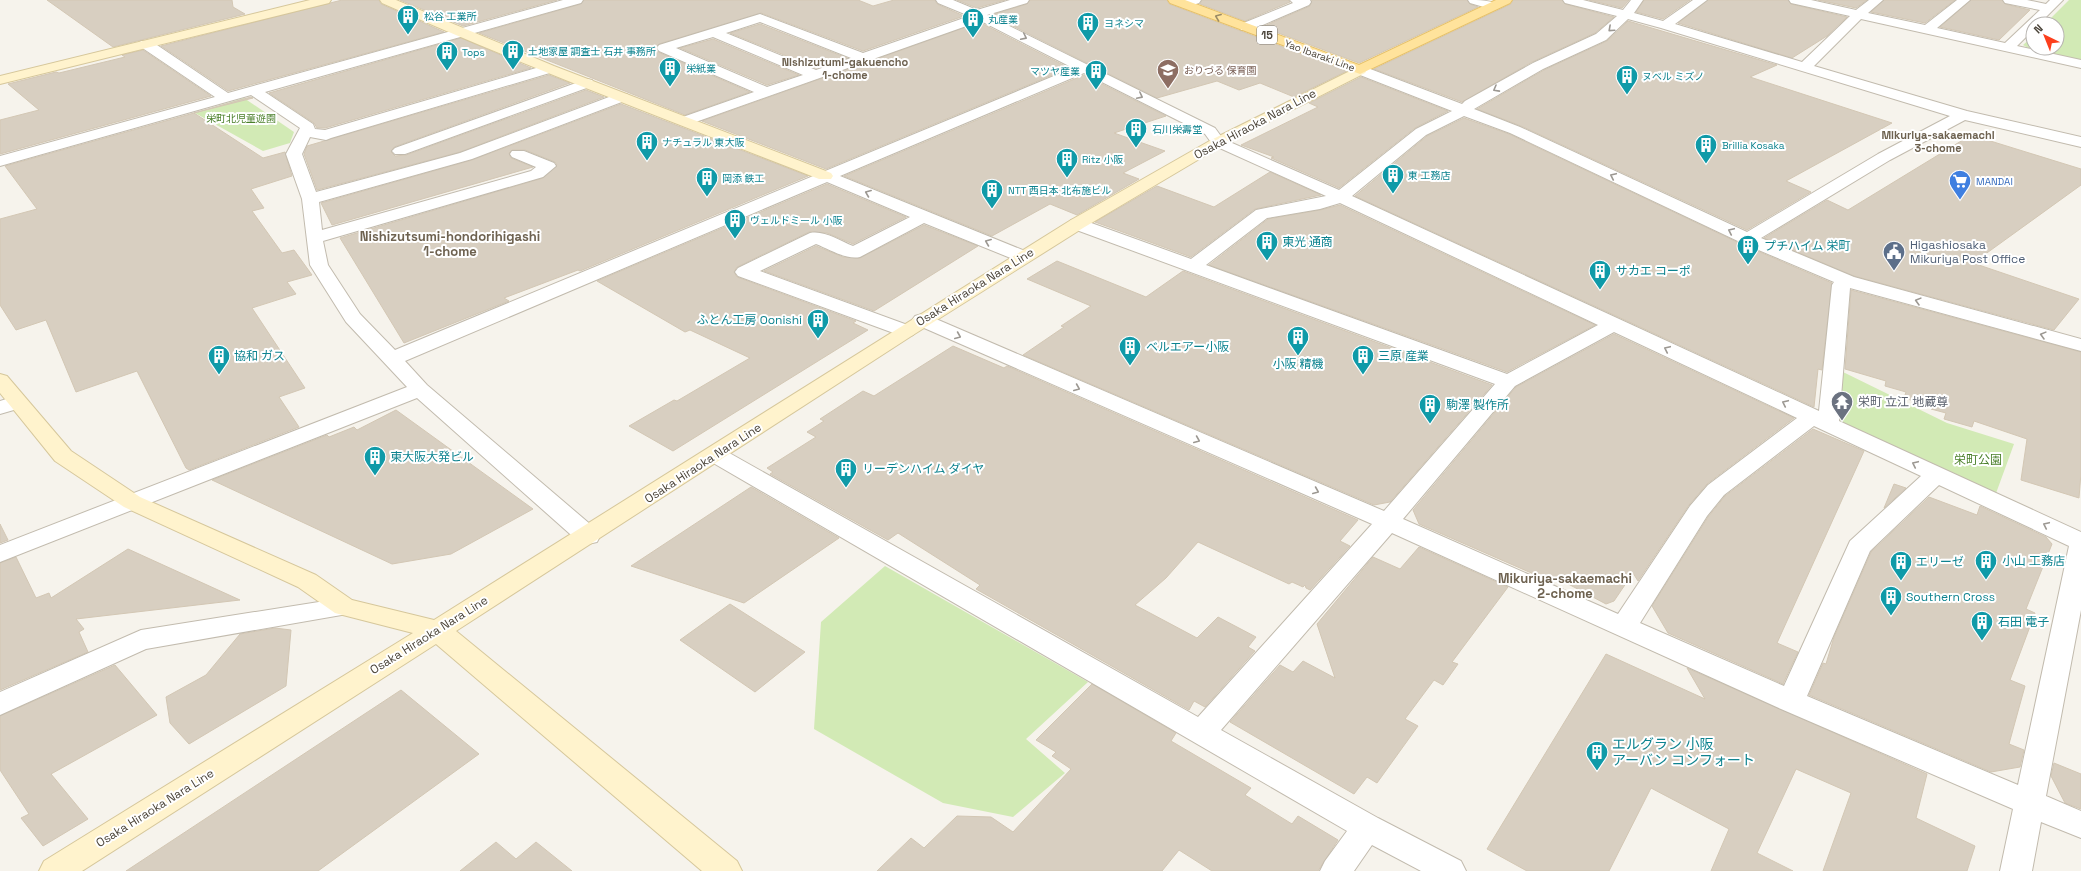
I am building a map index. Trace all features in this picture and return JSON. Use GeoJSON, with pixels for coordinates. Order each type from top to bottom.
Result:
{"type":"FeatureCollection","features":[{"type":"Feature","properties":{"kind":"main road","name":"Yao Ibaraki Line"},"geometry":{"type":"LineString","coordinates":[[1184,1],[1246,27],[1360,70],[1506,0]]}},
{"type":"Feature","properties":{"kind":"street"},"geometry":{"type":"LineString","coordinates":[[0,80],[325,0]]}},
{"type":"Feature","properties":{"kind":"street"},"geometry":{"type":"LineString","coordinates":[[386,0],[460,33],[548,69],[825,176],[1024,256]]}},
{"type":"Feature","properties":{"kind":"street"},"geometry":{"type":"LineString","coordinates":[[0,161],[577,0]]}},
{"type":"Feature","properties":{"kind":"street"},"geometry":{"type":"LineString","coordinates":[[942,0],[976,14],[1210,132],[1218,142],[1341,197],[1821,420],[2081,543],[2031,804],[2016,871]]}},
{"type":"Feature","properties":{"kind":"street"},"geometry":{"type":"LineString","coordinates":[[684,121],[968,20],[976,14],[1022,0]]}},
{"type":"Feature","properties":{"kind":"street"},"geometry":{"type":"LineString","coordinates":[[1246,27],[1305,2],[1296,0]]}},
{"type":"Feature","properties":{"kind":"street"},"geometry":{"type":"LineString","coordinates":[[1474,0],[1494,6]]}},
{"type":"Feature","properties":{"kind":"street"},"geometry":{"type":"LineString","coordinates":[[1569,0],[1665,25],[1963,115],[2081,142]]}},
{"type":"Feature","properties":{"kind":"street"},"geometry":{"type":"LineString","coordinates":[[1192,267],[1262,214],[1320,204],[1341,197],[1421,132],[1466,109],[1470,104],[1538,66],[1601,37],[1627,14],[1637,0]]}},
{"type":"Feature","properties":{"kind":"street"},"geometry":{"type":"LineString","coordinates":[[1665,25],[1701,0]]}},
{"type":"Feature","properties":{"kind":"street"},"geometry":{"type":"LineString","coordinates":[[1795,0],[2081,64]]}},
{"type":"Feature","properties":{"kind":"street"},"geometry":{"type":"LineString","coordinates":[[1804,68],[1859,14],[1877,0]]}},
{"type":"Feature","properties":{"kind":"street"},"geometry":{"type":"LineString","coordinates":[[1927,30],[1964,0]]}},
{"type":"Feature","properties":{"kind":"street"},"geometry":{"type":"LineString","coordinates":[[2010,0],[2053,4]]}},
{"type":"Feature","properties":{"kind":"street"},"geometry":{"type":"LineString","coordinates":[[2007,48],[2053,4]]}},
{"type":"Feature","properties":{"kind":"street"},"geometry":{"type":"LineString","coordinates":[[766,92],[664,48],[760,18],[863,58]]}},
{"type":"Feature","properties":{"kind":"street"},"geometry":{"type":"LineString","coordinates":[[713,32],[815,75]]}},
{"type":"Feature","properties":{"kind":"street"},"geometry":{"type":"LineString","coordinates":[[146,44],[226,98]]}},
{"type":"Feature","properties":{"kind":"street"},"geometry":{"type":"LineString","coordinates":[[392,359],[1085,68]]}},
{"type":"Feature","properties":{"kind":"street"},"geometry":{"type":"LineString","coordinates":[[306,132],[326,135],[548,69]]}},
{"type":"Feature","properties":{"kind":"street"},"geometry":{"type":"LineString","coordinates":[[1360,70],[1466,109],[1522,133],[1748,239],[1847,281],[2075,344],[2081,326]]}},
{"type":"Feature","properties":{"kind":"street","name":"Osaka Hiraoka Nara Line"},"geometry":{"type":"LineString","coordinates":[[55,871],[716,455],[914,326],[1076,224],[1218,142],[1360,70]]}},
{"type":"Feature","properties":{"kind":"street"},"geometry":{"type":"LineString","coordinates":[[400,150],[587,83]]}},
{"type":"Feature","properties":{"kind":"street"},"geometry":{"type":"LineString","coordinates":[[254,90],[308,127],[294,154],[310,199],[314,238],[319,265],[353,318],[420,390],[588,536]]}},
{"type":"Feature","properties":{"kind":"street"},"geometry":{"type":"LineString","coordinates":[[310,199],[466,156],[622,97]]}},
{"type":"Feature","properties":{"kind":"street"},"geometry":{"type":"LineString","coordinates":[[1748,239],[1884,157],[1963,115]]}},
{"type":"Feature","properties":{"kind":"street"},"geometry":{"type":"LineString","coordinates":[[314,238],[536,174],[548,166],[518,154]]}},
{"type":"Feature","properties":{"kind":"street"},"geometry":{"type":"LineString","coordinates":[[924,216],[854,253],[816,237],[744,272],[914,326],[1388,522],[1791,701],[2081,825]]}},
{"type":"Feature","properties":{"kind":"street"},"geometry":{"type":"LineString","coordinates":[[1076,224],[1508,382]]}},
{"type":"Feature","properties":{"kind":"street"},"geometry":{"type":"LineString","coordinates":[[1624,626],[1698,511],[1716,490],[1821,420],[1841,285],[1847,281]]}},
{"type":"Feature","properties":{"kind":"street"},"geometry":{"type":"LineString","coordinates":[[1202,732],[1388,522],[1508,382],[1614,324]]}},
{"type":"Feature","properties":{"kind":"street"},"geometry":{"type":"LineString","coordinates":[[0,380],[8,405],[63,456],[132,502],[307,581],[344,607],[437,630],[689,842],[726,871]]}},
{"type":"Feature","properties":{"kind":"street"},"geometry":{"type":"LineString","coordinates":[[0,554],[420,390]]}},
{"type":"Feature","properties":{"kind":"street"},"geometry":{"type":"LineString","coordinates":[[716,455],[1367,827],[1450,871]]}},
{"type":"Feature","properties":{"kind":"street"},"geometry":{"type":"LineString","coordinates":[[1791,701],[1859,547],[1937,474]]}},
{"type":"Feature","properties":{"kind":"street"},"geometry":{"type":"LineString","coordinates":[[0,704],[141,640],[344,607]]}},
{"type":"Feature","properties":{"kind":"street"},"geometry":{"type":"LineString","coordinates":[[1336,871],[1367,827]]}},
{"type":"Feature","properties":{"kind":"green space"},"geometry":{"type":"Polygon","coordinates":[[[2069,0],[2081,0],[2081,60],[2062,56],[2065,56],[2065,16],[2053,16],[2069,0]]]}},
{"type":"Feature","properties":{"kind":"green space","name":"栄町北児童遊園"},"geometry":{"type":"Polygon","coordinates":[[[244,98],[294,132],[290,143],[263,151],[195,113],[244,98]]]}},
{"type":"Feature","properties":{"kind":"green space","name":"栄町公園"},"geometry":{"type":"Polygon","coordinates":[[[1843,372],[1947,423],[2014,444],[1995,496],[1836,422],[1843,372]]]}},
{"type":"Feature","properties":{"kind":"green space"},"geometry":{"type":"Polygon","coordinates":[[[885,566],[1088,682],[1026,739],[1065,773],[1013,817],[943,803],[814,729],[821,622],[885,566]]]}},
{"type":"Feature","properties":{"kind":"building"},"geometry":{"type":"Polygon","coordinates":[[[47,0],[232,0],[233,7],[245,14],[113,47],[47,0]]]}},
{"type":"Feature","properties":{"kind":"building"},"geometry":{"type":"Polygon","coordinates":[[[342,0],[379,0],[381,4],[444,32],[228,91],[161,46],[342,0]]]}},
{"type":"Feature","properties":{"kind":"building"},"geometry":{"type":"Polygon","coordinates":[[[400,0],[557,0],[463,26],[400,0]]]}},
{"type":"Feature","properties":{"kind":"building"},"geometry":{"type":"Polygon","coordinates":[[[584,0],[858,0],[873,6],[894,0],[935,0],[937,4],[964,16],[863,51],[761,13],[659,44],[656,47],[658,52],[750,92],[685,115],[479,33],[581,4],[584,0]]]}},
{"type":"Feature","properties":{"kind":"building"},"geometry":{"type":"Polygon","coordinates":[[[957,0],[1005,0],[977,8],[957,0]]]}},
{"type":"Feature","properties":{"kind":"building"},"geometry":{"type":"Polygon","coordinates":[[[1030,0],[1167,0],[1169,4],[1347,71],[1294,97],[1260,83],[1239,90],[1217,81],[1157,98],[991,15],[1027,4],[1030,0]]]}},
{"type":"Feature","properties":{"kind":"building"},"geometry":{"type":"Polygon","coordinates":[[[1202,0],[1288,0],[1290,2],[1245,21],[1200,4],[1202,0]]]}},
{"type":"Feature","properties":{"kind":"building"},"geometry":{"type":"Polygon","coordinates":[[[1312,0],[1467,0],[1470,4],[1478,7],[1359,63],[1262,27],[1310,6],[1312,0]]]}},
{"type":"Feature","properties":{"kind":"building"},"geometry":{"type":"Polygon","coordinates":[[[1513,0],[1562,0],[1565,4],[1614,17],[1595,33],[1532,62],[1462,102],[1374,69],[1511,4],[1513,0]]]}},
{"type":"Feature","properties":{"kind":"building"},"geometry":{"type":"Polygon","coordinates":[[[1589,0],[1629,0],[1622,8],[1589,0]]]}},
{"type":"Feature","properties":{"kind":"building"},"geometry":{"type":"Polygon","coordinates":[[[1644,0],[1690,0],[1663,19],[1636,12],[1644,0]]]}},
{"type":"Feature","properties":{"kind":"building"},"geometry":{"type":"Polygon","coordinates":[[[1708,0],[1788,0],[1791,4],[1847,17],[1827,36],[1792,58],[1678,23],[1708,0]]]}},
{"type":"Feature","properties":{"kind":"building"},"geometry":{"type":"Polygon","coordinates":[[[1818,0],[1867,0],[1856,8],[1818,0]]]}},
{"type":"Feature","properties":{"kind":"building"},"geometry":{"type":"Polygon","coordinates":[[[1884,0],[1955,0],[1925,23],[1871,12],[1884,0]]]}},
{"type":"Feature","properties":{"kind":"building"},"geometry":{"type":"Polygon","coordinates":[[[1971,0],[2002,0],[2005,4],[2030,10],[1999,40],[1940,27],[1971,0]]]}},
{"type":"Feature","properties":{"kind":"building"},"geometry":{"type":"Polygon","coordinates":[[[977,21],[1069,68],[826,169],[702,121],[972,25],[977,21]]]}},
{"type":"Feature","properties":{"kind":"building"},"geometry":{"type":"Polygon","coordinates":[[[1628,21],[1777,65],[1750,77],[1892,123],[1786,181],[1811,192],[1747,230],[1521,126],[1477,109],[1544,70],[1607,41],[1628,21]]]}},
{"type":"Feature","properties":{"kind":"building"},"geometry":{"type":"Polygon","coordinates":[[[760,24],[847,58],[816,68],[730,33],[760,24]]]}},
{"type":"Feature","properties":{"kind":"building"},"geometry":{"type":"Polygon","coordinates":[[[461,38],[531,68],[325,128],[317,128],[314,123],[269,93],[461,38]]]}},
{"type":"Feature","properties":{"kind":"building"},"geometry":{"type":"Polygon","coordinates":[[[713,39],[799,75],[767,85],[680,48],[713,39]]]}},
{"type":"Feature","properties":{"kind":"building"},"geometry":{"type":"Polygon","coordinates":[[[143,50],[211,96],[0,154],[0,120],[39,110],[8,84],[125,57],[122,55],[143,50]]]}},
{"type":"Feature","properties":{"kind":"building"},"geometry":{"type":"Polygon","coordinates":[[[549,75],[570,83],[394,147],[391,152],[395,156],[406,155],[586,90],[604,97],[460,152],[317,190],[304,154],[307,146],[549,75]]]}},
{"type":"Feature","properties":{"kind":"building"},"geometry":{"type":"Polygon","coordinates":[[[1084,75],[1166,116],[1114,133],[1165,151],[1123,173],[1139,179],[1077,215],[1050,204],[992,236],[844,176],[1084,75]]]}},
{"type":"Feature","properties":{"kind":"building"},"geometry":{"type":"Polygon","coordinates":[[[1361,77],[1448,111],[1415,128],[1339,188],[1271,158],[1274,157],[1241,145],[1318,107],[1309,103],[1361,77]]]}},
{"type":"Feature","properties":{"kind":"building"},"geometry":{"type":"Polygon","coordinates":[[[251,97],[253,98],[194,113],[263,158],[285,152],[292,176],[251,189],[264,208],[252,211],[282,253],[294,250],[312,275],[287,282],[296,294],[252,308],[305,388],[279,397],[299,427],[189,470],[186,468],[137,371],[76,392],[46,320],[16,330],[0,305],[0,219],[37,209],[5,166],[251,97]]]}},
{"type":"Feature","properties":{"kind":"building"},"geometry":{"type":"Polygon","coordinates":[[[621,104],[808,176],[580,271],[578,270],[504,298],[509,301],[404,343],[340,238],[543,178],[557,165],[555,162],[525,150],[512,150],[509,153],[511,158],[533,167],[332,225],[321,203],[472,160],[621,104]]]}},
{"type":"Feature","properties":{"kind":"building"},"geometry":{"type":"Polygon","coordinates":[[[1464,118],[1509,134],[1741,244],[1832,283],[1822,370],[1818,369],[1814,407],[1355,196],[1427,136],[1464,118]]]}},
{"type":"Feature","properties":{"kind":"building"},"geometry":{"type":"Polygon","coordinates":[[[1971,135],[2081,169],[2081,185],[1973,263],[2079,299],[2054,330],[1854,276],[1764,238],[1827,200],[1848,210],[1971,135]]]}},
{"type":"Feature","properties":{"kind":"building"},"geometry":{"type":"Polygon","coordinates":[[[1270,172],[1321,195],[1255,209],[1191,257],[1095,222],[1157,186],[1214,207],[1270,172]]]}},
{"type":"Feature","properties":{"kind":"building"},"geometry":{"type":"Polygon","coordinates":[[[827,184],[906,217],[853,244],[827,233],[809,232],[737,267],[734,272],[737,277],[856,321],[853,323],[868,330],[673,451],[629,426],[674,400],[677,401],[750,358],[690,330],[685,332],[597,281],[827,184]]]}},
{"type":"Feature","properties":{"kind":"building"},"geometry":{"type":"Polygon","coordinates":[[[1340,205],[1595,325],[1507,372],[1209,265],[1268,219],[1340,205]]]}},
{"type":"Feature","properties":{"kind":"building"},"geometry":{"type":"Polygon","coordinates":[[[924,225],[978,246],[874,311],[764,271],[816,246],[843,257],[860,258],[924,225]]]}},
{"type":"Feature","properties":{"kind":"building"},"geometry":{"type":"Polygon","coordinates":[[[1057,261],[1146,297],[1183,271],[1492,385],[1390,502],[1374,505],[1023,355],[1064,327],[1061,326],[1091,306],[1027,279],[1057,261]]]}},
{"type":"Feature","properties":{"kind":"building"},"geometry":{"type":"Polygon","coordinates":[[[1851,290],[2081,352],[2081,473],[2079,498],[2021,480],[2027,439],[1974,421],[1972,427],[1944,419],[1946,413],[1931,409],[1932,406],[1904,398],[1906,392],[1885,386],[1886,381],[1845,369],[1851,290]]]}},
{"type":"Feature","properties":{"kind":"building"},"geometry":{"type":"Polygon","coordinates":[[[1614,334],[1794,418],[1707,484],[1689,505],[1638,581],[1633,573],[1614,601],[1606,604],[1555,577],[1552,582],[1419,524],[1413,510],[1516,387],[1614,334]]]}},
{"type":"Feature","properties":{"kind":"building"},"geometry":{"type":"Polygon","coordinates":[[[953,346],[1004,368],[1007,366],[1358,520],[1340,541],[1350,546],[1310,590],[1306,588],[1305,585],[1303,587],[1292,582],[1289,584],[1198,542],[1166,578],[1135,605],[1197,638],[1218,617],[1256,637],[1248,647],[1255,651],[1205,707],[1194,701],[1189,710],[976,589],[980,585],[898,533],[888,540],[770,474],[773,472],[767,468],[816,437],[807,432],[824,421],[820,419],[863,391],[874,396],[953,346]]]}},
{"type":"Feature","properties":{"kind":"building","name":"東大阪大発ビル"},"geometry":{"type":"Polygon","coordinates":[[[396,410],[533,509],[451,554],[392,564],[212,480],[327,435],[329,437],[354,427],[357,430],[396,410]]]}},
{"type":"Feature","properties":{"kind":"building"},"geometry":{"type":"Polygon","coordinates":[[[1813,429],[1864,451],[1777,643],[1798,652],[1783,684],[1668,633],[1652,606],[1708,517],[1725,496],[1813,429]]]}},
{"type":"Feature","properties":{"kind":"building"},"geometry":{"type":"Polygon","coordinates":[[[1894,484],[1906,488],[1884,508],[1894,484]]]}},
{"type":"Feature","properties":{"kind":"building"},"geometry":{"type":"Polygon","coordinates":[[[751,487],[839,538],[744,603],[631,566],[751,487]]]}},
{"type":"Feature","properties":{"kind":"building"},"geometry":{"type":"Polygon","coordinates":[[[1929,497],[1977,515],[1980,506],[2046,537],[2052,544],[2026,609],[2035,613],[2010,680],[2025,686],[2009,744],[2024,750],[2020,767],[1991,772],[1809,695],[1823,663],[1826,664],[1834,637],[1871,552],[1929,497]]]}},
{"type":"Feature","properties":{"kind":"building"},"geometry":{"type":"Polygon","coordinates":[[[0,524],[8,540],[0,543],[0,524]]]}},
{"type":"Feature","properties":{"kind":"building"},"geometry":{"type":"Polygon","coordinates":[[[1419,547],[1508,587],[1452,662],[1458,664],[1443,685],[1434,680],[1405,719],[1418,726],[1377,783],[1367,777],[1354,794],[1230,722],[1280,665],[1293,672],[1303,661],[1335,678],[1317,624],[1373,557],[1400,569],[1419,547]]]}},
{"type":"Feature","properties":{"kind":"building"},"geometry":{"type":"Polygon","coordinates":[[[128,549],[240,600],[76,619],[84,629],[79,632],[88,652],[0,690],[0,563],[16,557],[36,598],[49,593],[51,598],[128,549]]]}},
{"type":"Feature","properties":{"kind":"building"},"geometry":{"type":"Polygon","coordinates":[[[730,604],[805,652],[755,692],[680,640],[730,604]]]}},
{"type":"Feature","properties":{"kind":"building"},"geometry":{"type":"Polygon","coordinates":[[[275,628],[291,630],[286,686],[189,744],[170,723],[166,697],[206,675],[240,634],[275,628]]]}},
{"type":"Feature","properties":{"kind":"building"},"geometry":{"type":"Polygon","coordinates":[[[1606,654],[1705,699],[1687,668],[1927,774],[1916,818],[1975,846],[1967,871],[1823,871],[1851,793],[1796,769],[1757,853],[1793,871],[1711,871],[1729,829],[1651,788],[1609,871],[1527,871],[1487,849],[1606,654]]]}},
{"type":"Feature","properties":{"kind":"building"},"geometry":{"type":"Polygon","coordinates":[[[115,665],[157,715],[51,774],[88,819],[43,846],[21,818],[29,814],[0,770],[0,716],[115,665]]]}},
{"type":"Feature","properties":{"kind":"building"},"geometry":{"type":"Polygon","coordinates":[[[1092,684],[1176,733],[1171,741],[1251,788],[1245,795],[1292,824],[1298,816],[1338,840],[1318,871],[1212,871],[1179,850],[1162,871],[877,871],[911,838],[924,848],[957,816],[991,817],[1013,832],[1071,769],[1052,756],[1056,752],[1036,740],[1092,684]]]}},
{"type":"Feature","properties":{"kind":"building"},"geometry":{"type":"Polygon","coordinates":[[[401,690],[479,754],[318,871],[126,871],[401,690]]]}},
{"type":"Feature","properties":{"kind":"building"},"geometry":{"type":"Polygon","coordinates":[[[2054,763],[2081,774],[2081,809],[2065,803],[2051,776],[2054,763]]]}},
{"type":"Feature","properties":{"kind":"building"},"geometry":{"type":"Polygon","coordinates":[[[496,842],[516,859],[536,842],[572,871],[460,871],[496,842]]]}},
{"type":"Feature","properties":{"kind":"place","name":"松谷 工業所"},"geometry":{"type":"Point","coordinates":[408,36]}},
{"type":"Feature","properties":{"kind":"place","name":"丸産業"},"geometry":{"type":"Point","coordinates":[973,38]}},
{"type":"Feature","properties":{"kind":"place","name":"ヨネシマ"},"geometry":{"type":"Point","coordinates":[1088,42]}},
{"type":"Feature","properties":{"kind":"place","name":"土地家屋 調査士 石井 事務所"},"geometry":{"type":"Point","coordinates":[513,70]}},
{"type":"Feature","properties":{"kind":"place","name":"Tops"},"geometry":{"type":"Point","coordinates":[447,72]}},
{"type":"Feature","properties":{"kind":"place","name":"栄紙業"},"geometry":{"type":"Point","coordinates":[670,88]}},
{"type":"Feature","properties":{"kind":"place","name":"マツヤ産業"},"geometry":{"type":"Point","coordinates":[1096,90]}},
{"type":"Feature","properties":{"kind":"place","name":"おりづる 保育園"},"geometry":{"type":"Point","coordinates":[1168,90]}},
{"type":"Feature","properties":{"kind":"place","name":"ヌベル ミズノ"},"geometry":{"type":"Point","coordinates":[1627,96]}},
{"type":"Feature","properties":{"kind":"place","name":"石川栄壽堂"},"geometry":{"type":"Point","coordinates":[1136,148]}},
{"type":"Feature","properties":{"kind":"place","name":"ナチュラル 東大阪"},"geometry":{"type":"Point","coordinates":[647,162]}},
{"type":"Feature","properties":{"kind":"place","name":"Brillia Kosaka"},"geometry":{"type":"Point","coordinates":[1706,164]}},
{"type":"Feature","properties":{"kind":"place","name":"Ritz 小阪"},"geometry":{"type":"Point","coordinates":[1067,178]}},
{"type":"Feature","properties":{"kind":"place","name":"東 工務店"},"geometry":{"type":"Point","coordinates":[1393,194]}},
{"type":"Feature","properties":{"kind":"place","name":"岡添 鉄工"},"geometry":{"type":"Point","coordinates":[707,198]}},
{"type":"Feature","properties":{"kind":"place","name":"MANDAI"},"geometry":{"type":"Point","coordinates":[1960,200]}},
{"type":"Feature","properties":{"kind":"place","name":"NTT 西日本 北布施ビル"},"geometry":{"type":"Point","coordinates":[992,210]}},
{"type":"Feature","properties":{"kind":"place","name":"ヴェルドミール 小阪"},"geometry":{"type":"Point","coordinates":[735,240]}},
{"type":"Feature","properties":{"kind":"place","name":"東光 通商"},"geometry":{"type":"Point","coordinates":[1267,262]}},
{"type":"Feature","properties":{"kind":"place","name":"プチハイム 栄町"},"geometry":{"type":"Point","coordinates":[1748,266]}},
{"type":"Feature","properties":{"kind":"place","name":"Higashiosaka Mikuriya Post Office"},"geometry":{"type":"Point","coordinates":[1894,272]}},
{"type":"Feature","properties":{"kind":"place","name":"サカエ コーポ"},"geometry":{"type":"Point","coordinates":[1600,290]}},
{"type":"Feature","properties":{"kind":"place","name":"ふとん工房 Oonishi"},"geometry":{"type":"Point","coordinates":[818,340]}},
{"type":"Feature","properties":{"kind":"place","name":"小阪 精機"},"geometry":{"type":"Point","coordinates":[1298,356]}},
{"type":"Feature","properties":{"kind":"place","name":"ベルエアー小阪"},"geometry":{"type":"Point","coordinates":[1130,366]}},
{"type":"Feature","properties":{"kind":"place","name":"協和 ガス"},"geometry":{"type":"Point","coordinates":[219,376]}},
{"type":"Feature","properties":{"kind":"place","name":"三原 産業"},"geometry":{"type":"Point","coordinates":[1363,376]}},
{"type":"Feature","properties":{"kind":"place","name":"栄町 立江 地蔵尊"},"geometry":{"type":"Point","coordinates":[1842,422]}},
{"type":"Feature","properties":{"kind":"place","name":"駒澤 製作所"},"geometry":{"type":"Point","coordinates":[1430,424]}},
{"type":"Feature","properties":{"kind":"place","name":"東大阪大発ビル"},"geometry":{"type":"Point","coordinates":[375,476]}},
{"type":"Feature","properties":{"kind":"place","name":"リーデンハイム ダイヤ"},"geometry":{"type":"Point","coordinates":[846,488]}},
{"type":"Feature","properties":{"kind":"place","name":"小山 工務店"},"geometry":{"type":"Point","coordinates":[1986,580]}},
{"type":"Feature","properties":{"kind":"place","name":"エリーゼ"},"geometry":{"type":"Point","coordinates":[1901,582]}},
{"type":"Feature","properties":{"kind":"place","name":"Southern Cross"},"geometry":{"type":"Point","coordinates":[1891,616]}},
{"type":"Feature","properties":{"kind":"place","name":"石田 電子"},"geometry":{"type":"Point","coordinates":[1982,642]}},
{"type":"Feature","properties":{"kind":"place","name":"エルグラン 小阪 アーバン コンフォート"},"geometry":{"type":"Point","coordinates":[1597,772]}},
{"type":"Feature","properties":{"kind":"district","name":"Nishizutumi-gakuencho 1-chome"},"geometry":{"type":"Point","coordinates":[845,68]}},
{"type":"Feature","properties":{"kind":"district","name":"Mikuriya-sakaemachi 3-chome"},"geometry":{"type":"Point","coordinates":[1938,141]}},
{"type":"Feature","properties":{"kind":"district","name":"Nishizutsumi-hondorihigashi 1-chome"},"geometry":{"type":"Point","coordinates":[450,244]}},
{"type":"Feature","properties":{"kind":"district","name":"Mikuriya-sakaemachi 2-chome"},"geometry":{"type":"Point","coordinates":[1565,586]}}]}
